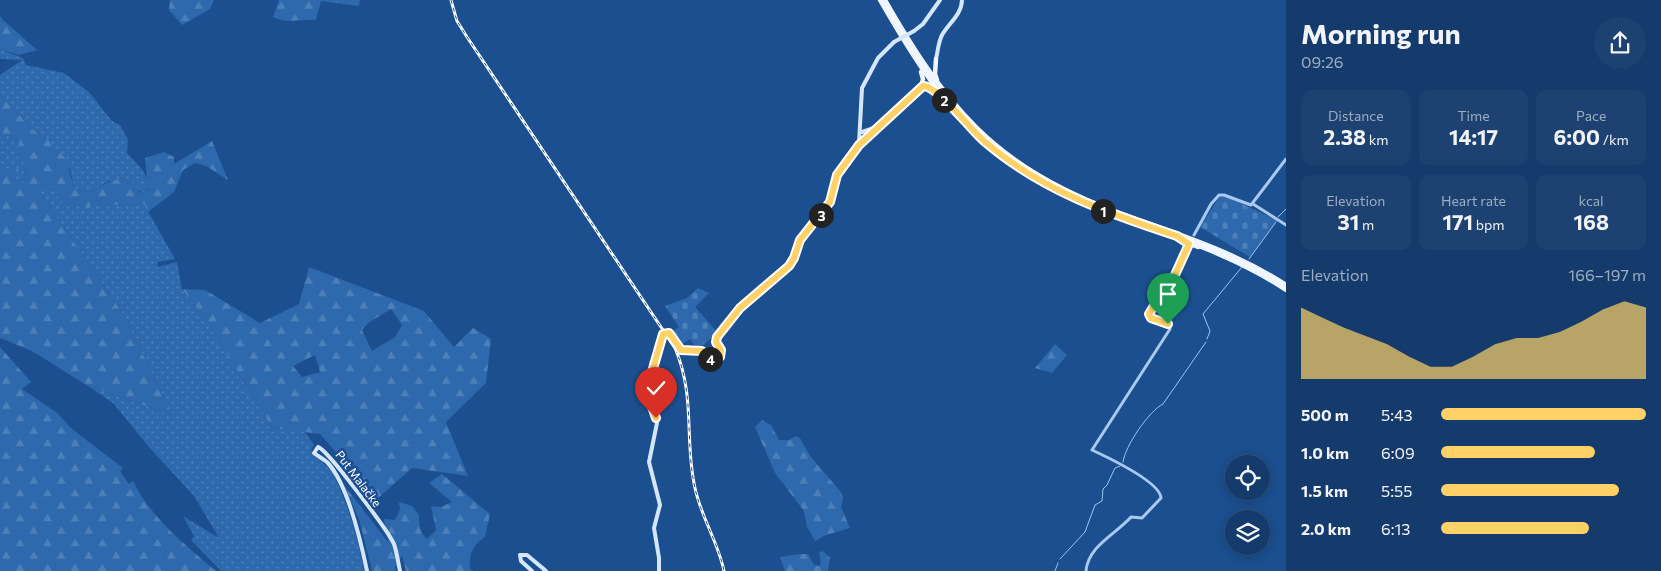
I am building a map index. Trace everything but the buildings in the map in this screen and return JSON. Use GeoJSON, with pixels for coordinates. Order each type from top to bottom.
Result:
{"type":"FeatureCollection","features":[{"type":"Feature","properties":{"kind":"main road"},"geometry":{"type":"LineString","coordinates":[[880,0],[921,68],[941,93],[982,140],[1035,179],[1088,205],[1202,246],[1248,267],[1286,290]]}},
{"type":"Feature","properties":{"kind":"main road"},"geometry":{"type":"LineString","coordinates":[[885,0],[941,93]]}},
{"type":"Feature","properties":{"kind":"main road"},"geometry":{"type":"LineString","coordinates":[[659,571],[659,558],[654,528],[660,505],[649,462],[657,423],[648,391],[656,366],[661,337],[668,332],[681,350],[702,351],[711,360],[720,357],[721,350],[716,342],[717,337],[740,308],[789,266],[800,240],[830,202],[837,175],[859,145],[863,135],[862,88],[878,58],[894,42],[923,24],[940,0]]}},
{"type":"Feature","properties":{"kind":"main road"},"geometry":{"type":"LineString","coordinates":[[941,93],[935,76],[936,59],[942,37],[961,10],[961,1]]}},
{"type":"Feature","properties":{"kind":"main road"},"geometry":{"type":"LineString","coordinates":[[916,53],[928,65],[933,64],[936,59]]}},
{"type":"Feature","properties":{"kind":"main road"},"geometry":{"type":"LineString","coordinates":[[863,135],[878,126],[921,86],[923,79],[921,68]]}},
{"type":"Feature","properties":{"kind":"main road"},"geometry":{"type":"LineString","coordinates":[[921,86],[929,86],[941,93],[992,142],[1032,171],[1092,202],[1208,243]]}},
{"type":"Feature","properties":{"kind":"main road"},"geometry":{"type":"LineString","coordinates":[[1163,227],[1194,235],[1286,285]]}},
{"type":"Feature","properties":{"kind":"main road"},"geometry":{"type":"LineString","coordinates":[[1177,236],[1189,244],[1202,246]]}},
{"type":"Feature","properties":{"kind":"main road","name":"Put Malačke"},"geometry":{"type":"LineString","coordinates":[[367,571],[356,522],[334,472],[326,462],[314,453],[318,447],[325,451],[342,471],[390,537],[396,552],[400,571]]}},
{"type":"Feature","properties":{"kind":"main road"},"geometry":{"type":"LineString","coordinates":[[532,571],[519,559],[520,555],[526,555],[546,571]]}},
{"type":"Feature","properties":{"kind":"street"},"geometry":{"type":"LineString","coordinates":[[1253,204],[1286,158]]}},
{"type":"Feature","properties":{"kind":"street"},"geometry":{"type":"LineString","coordinates":[[1194,235],[1209,207],[1219,195],[1224,195],[1249,205],[1253,204],[1286,225]]}},
{"type":"Feature","properties":{"kind":"street"},"geometry":{"type":"LineString","coordinates":[[1086,571],[1087,563],[1103,540],[1121,528],[1131,517],[1142,518],[1161,498],[1159,492],[1140,476],[1128,471],[1119,462],[1092,450],[1170,330],[1168,324],[1151,318],[1149,314],[1174,277],[1189,244]]}},
{"type":"Feature","properties":{"kind":"green space"},"geometry":{"type":"Polygon","coordinates":[[[170,0],[214,0],[210,9],[182,25],[169,10],[170,0]]]}},
{"type":"Feature","properties":{"kind":"green space"},"geometry":{"type":"Polygon","coordinates":[[[279,0],[360,0],[359,6],[321,1],[316,20],[288,21],[273,17],[279,0]]]}},
{"type":"Feature","properties":{"kind":"green space"},"geometry":{"type":"Polygon","coordinates":[[[0,16],[37,50],[19,55],[0,49],[0,16]]]}},
{"type":"Feature","properties":{"kind":"green space"},"geometry":{"type":"Polygon","coordinates":[[[0,49],[23,58],[26,65],[64,73],[89,92],[112,121],[120,125],[128,140],[127,153],[146,176],[148,182],[145,193],[109,181],[89,193],[74,188],[70,170],[49,141],[31,128],[0,94],[0,75],[22,60],[0,59],[0,49]]]}},
{"type":"Feature","properties":{"kind":"green space"},"geometry":{"type":"Polygon","coordinates":[[[0,94],[31,128],[49,141],[66,159],[74,188],[89,193],[112,181],[123,180],[137,184],[139,192],[145,193],[148,189],[145,158],[164,152],[174,157],[174,164],[212,141],[228,180],[206,166],[195,163],[183,170],[174,192],[148,212],[144,204],[106,205],[96,200],[88,209],[74,204],[57,203],[58,192],[42,186],[37,188],[121,311],[173,415],[88,386],[32,351],[0,338],[0,169],[19,169],[14,181],[24,183],[26,166],[15,154],[20,141],[0,132],[0,94]]]}},
{"type":"Feature","properties":{"kind":"green space"},"geometry":{"type":"Polygon","coordinates":[[[0,132],[20,141],[26,166],[24,183],[14,182],[18,169],[0,169],[0,132]]]}},
{"type":"Feature","properties":{"kind":"green space"},"geometry":{"type":"Polygon","coordinates":[[[42,186],[58,192],[58,203],[74,204],[88,209],[96,200],[106,205],[144,204],[175,259],[158,262],[157,267],[177,262],[182,289],[207,321],[272,428],[305,432],[314,445],[311,450],[313,453],[332,472],[352,520],[364,571],[221,571],[191,540],[194,536],[183,516],[219,538],[194,496],[148,446],[113,403],[88,386],[173,415],[121,311],[37,188],[42,186]]]}},
{"type":"Feature","properties":{"kind":"green space"},"geometry":{"type":"Polygon","coordinates":[[[1220,196],[1225,196],[1277,220],[1250,257],[1200,227],[1220,196]]]}},
{"type":"Feature","properties":{"kind":"green space"},"geometry":{"type":"Polygon","coordinates":[[[309,267],[424,311],[454,347],[473,328],[491,339],[486,383],[446,422],[468,476],[412,468],[377,499],[320,434],[272,428],[207,321],[182,289],[205,290],[260,323],[299,304],[309,267]],[[391,309],[368,323],[362,330],[372,351],[395,337],[402,325],[391,309]],[[315,355],[293,366],[302,377],[320,372],[315,355]]]}},
{"type":"Feature","properties":{"kind":"green space"},"geometry":{"type":"Polygon","coordinates":[[[698,288],[709,293],[695,307],[718,333],[700,347],[696,347],[690,339],[682,344],[673,331],[679,327],[665,306],[687,298],[698,288]]]}},
{"type":"Feature","properties":{"kind":"green space"},"geometry":{"type":"Polygon","coordinates":[[[1055,344],[1067,355],[1052,373],[1035,368],[1055,344]]]}},
{"type":"Feature","properties":{"kind":"green space"},"geometry":{"type":"Polygon","coordinates":[[[0,347],[31,382],[22,389],[56,412],[72,429],[123,468],[120,471],[129,484],[133,481],[159,519],[216,571],[0,571],[0,347]]]}},
{"type":"Feature","properties":{"kind":"green space"},"geometry":{"type":"Polygon","coordinates":[[[762,420],[771,425],[779,440],[789,440],[796,436],[800,438],[810,456],[841,492],[843,498],[841,507],[850,528],[826,535],[815,541],[807,527],[804,511],[775,473],[755,427],[762,420]]]}},
{"type":"Feature","properties":{"kind":"green space"},"geometry":{"type":"Polygon","coordinates":[[[442,474],[490,514],[485,537],[475,546],[471,554],[470,569],[474,571],[406,571],[402,555],[395,568],[396,571],[372,571],[359,519],[344,485],[388,542],[384,519],[395,520],[400,509],[399,502],[412,506],[419,515],[422,534],[427,539],[436,530],[431,506],[441,507],[452,502],[429,483],[442,474]]]}},
{"type":"Feature","properties":{"kind":"green space"},"geometry":{"type":"Polygon","coordinates":[[[823,551],[830,558],[828,571],[785,571],[780,557],[808,554],[814,565],[819,566],[821,563],[819,553],[823,551]]]}},
{"type":"Feature","properties":{"kind":"waterway"},"geometry":{"type":"LineString","coordinates":[[1278,217],[1286,209]]}},
{"type":"Feature","properties":{"kind":"waterway"},"geometry":{"type":"LineString","coordinates":[[1249,259],[1276,222]]}},
{"type":"Feature","properties":{"kind":"waterway"},"geometry":{"type":"LineString","coordinates":[[1207,339],[1210,331],[1203,314],[1242,267]]}},
{"type":"Feature","properties":{"kind":"waterway"},"geometry":{"type":"LineString","coordinates":[[1123,462],[1128,447],[1138,430],[1151,414],[1163,404],[1206,342]]}},
{"type":"Feature","properties":{"kind":"waterway"},"geometry":{"type":"LineString","coordinates":[[1060,559],[1085,532],[1095,505],[1102,501],[1103,489],[1115,468],[1120,466]]}},
{"type":"Feature","properties":{"kind":"waterway"},"geometry":{"type":"LineString","coordinates":[[1055,571],[1058,563]]}},
{"type":"Feature","properties":{"kind":"railway"},"geometry":{"type":"LineString","coordinates":[[451,0],[457,21],[467,37],[675,348],[681,366],[688,401],[690,453],[695,488],[724,571]]}},
{"type":"Feature","properties":{"kind":"route"},"geometry":{"type":"LineString","coordinates":[[656,418],[649,398],[648,386],[656,366],[658,345],[663,334],[668,332],[681,350],[698,350],[702,351],[711,360],[718,359],[721,350],[716,342],[717,337],[740,308],[789,266],[800,240],[830,202],[834,183],[840,170],[866,137],[921,86],[931,87],[982,140],[1035,179],[1088,205],[1177,236],[1189,244],[1174,277],[1149,314],[1151,318],[1168,324]]}}]}
